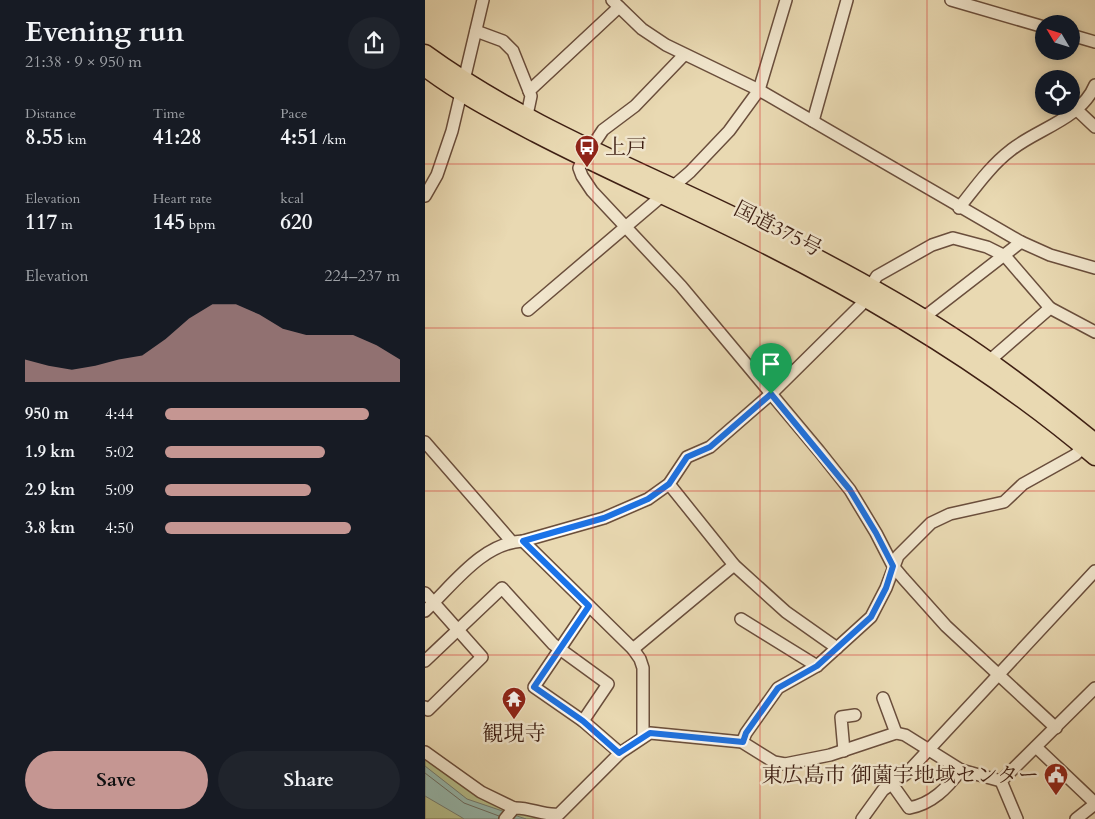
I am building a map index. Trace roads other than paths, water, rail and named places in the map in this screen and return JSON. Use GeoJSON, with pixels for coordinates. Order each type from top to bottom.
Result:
{"type":"FeatureCollection","features":[{"type":"Feature","properties":{"kind":"highway","name":"国道375号"},"geometry":{"type":"LineString","coordinates":[[425,53],[463,86],[587,153],[668,191],[761,243],[923,318],[989,361],[1092,444]]}},
{"type":"Feature","properties":{"kind":"highway","name":"国道375号"},"geometry":{"type":"LineString","coordinates":[[425,68],[527,115],[587,153]]}},
{"type":"Feature","properties":{"kind":"highway","name":"国道375号"},"geometry":{"type":"LineString","coordinates":[[867,292],[1001,385],[1092,444]]}},
{"type":"Feature","properties":{"kind":"street"},"geometry":{"type":"LineString","coordinates":[[425,196],[444,158],[483,0]]}},
{"type":"Feature","properties":{"kind":"street"},"geometry":{"type":"LineString","coordinates":[[528,310],[668,191],[729,131],[759,90],[786,0]]}},
{"type":"Feature","properties":{"kind":"street"},"geometry":{"type":"LineString","coordinates":[[813,121],[847,0]]}},
{"type":"Feature","properties":{"kind":"street"},"geometry":{"type":"LineString","coordinates":[[951,0],[1035,24]]}},
{"type":"Feature","properties":{"kind":"street"},"geometry":{"type":"LineString","coordinates":[[529,91],[616,4],[642,29],[684,55],[728,73],[759,90],[959,208],[1021,242],[1050,255],[1095,268]]}},
{"type":"Feature","properties":{"kind":"street"},"geometry":{"type":"LineString","coordinates":[[476,31],[503,41],[509,46],[529,91],[531,105],[527,115]]}},
{"type":"Feature","properties":{"kind":"street"},"geometry":{"type":"LineString","coordinates":[[1080,38],[1095,42]]}},
{"type":"Feature","properties":{"kind":"street"},"geometry":{"type":"LineString","coordinates":[[684,55],[635,106],[603,130],[579,168],[582,176],[593,191],[681,286],[850,490],[893,566],[946,626],[1056,728]]}},
{"type":"Feature","properties":{"kind":"street"},"geometry":{"type":"LineString","coordinates":[[1080,106],[1095,85]]}},
{"type":"Feature","properties":{"kind":"street"},"geometry":{"type":"LineString","coordinates":[[1080,113],[1095,127]]}},
{"type":"Feature","properties":{"kind":"street"},"geometry":{"type":"LineString","coordinates":[[959,208],[997,161],[1012,149],[1069,115]]}},
{"type":"Feature","properties":{"kind":"street"},"geometry":{"type":"LineString","coordinates":[[429,607],[486,553],[518,541],[604,518],[648,499],[669,484],[687,457],[710,447],[771,394],[861,305],[877,276],[932,245],[953,238],[987,246],[1005,256],[1050,308],[1095,332]]}},
{"type":"Feature","properties":{"kind":"street"},"geometry":{"type":"LineString","coordinates":[[923,318],[1021,242]]}},
{"type":"Feature","properties":{"kind":"street"},"geometry":{"type":"LineString","coordinates":[[989,361],[1050,308]]}},
{"type":"Feature","properties":{"kind":"street"},"geometry":{"type":"LineString","coordinates":[[425,442],[518,541],[633,649],[640,659],[643,668],[643,736]]}},
{"type":"Feature","properties":{"kind":"street"},"geometry":{"type":"LineString","coordinates":[[743,742],[746,733],[778,688],[817,666],[874,612],[886,588],[898,556],[931,523],[951,514],[1004,502],[1023,484],[1092,444]]}},
{"type":"Feature","properties":{"kind":"street"},"geometry":{"type":"LineString","coordinates":[[669,484],[734,565],[787,612],[837,648]]}},
{"type":"Feature","properties":{"kind":"street"},"geometry":{"type":"LineString","coordinates":[[633,649],[734,565]]}},
{"type":"Feature","properties":{"kind":"street"},"geometry":{"type":"LineString","coordinates":[[862,819],[883,790],[906,774],[1095,571]]}},
{"type":"Feature","properties":{"kind":"street"},"geometry":{"type":"LineString","coordinates":[[425,661],[502,588],[539,630],[559,648],[608,684],[583,721]]}},
{"type":"Feature","properties":{"kind":"street"},"geometry":{"type":"LineString","coordinates":[[425,593],[429,607],[458,630],[482,657],[428,710],[425,707]]}},
{"type":"Feature","properties":{"kind":"street"},"geometry":{"type":"LineString","coordinates":[[589,606],[534,687],[583,721],[619,753]]}},
{"type":"Feature","properties":{"kind":"street"},"geometry":{"type":"LineString","coordinates":[[741,619],[817,666]]}},
{"type":"Feature","properties":{"kind":"street"},"geometry":{"type":"LineString","coordinates":[[1001,780],[1037,747],[1095,688]]}},
{"type":"Feature","properties":{"kind":"street"},"geometry":{"type":"LineString","coordinates":[[883,698],[896,733]]}},
{"type":"Feature","properties":{"kind":"street"},"geometry":{"type":"LineString","coordinates":[[844,750],[841,717],[855,715]]}},
{"type":"Feature","properties":{"kind":"street"},"geometry":{"type":"LineString","coordinates":[[425,752],[509,813],[523,807],[550,815],[559,814],[619,753],[643,736],[657,732],[743,742],[774,762],[785,764],[844,750],[896,733],[905,735],[961,770],[1001,780]]}},
{"type":"Feature","properties":{"kind":"street"},"geometry":{"type":"LineString","coordinates":[[1037,747],[1095,804],[1076,819]]}},
{"type":"Feature","properties":{"kind":"street"},"geometry":{"type":"LineString","coordinates":[[892,784],[909,808],[920,806],[931,801],[949,785],[961,770]]}},
{"type":"Feature","properties":{"kind":"street"},"geometry":{"type":"LineString","coordinates":[[1001,780],[1017,819]]}},
{"type":"Feature","properties":{"kind":"water"},"geometry":{"type":"Polygon","coordinates":[[[425,766],[467,799],[526,819],[464,819],[425,796],[425,766]]]}},
{"type":"Feature","properties":{"kind":"place","name":"上戸"},"geometry":{"type":"Point","coordinates":[587,168]}},
{"type":"Feature","properties":{"kind":"place","name":"観現寺"},"geometry":{"type":"Point","coordinates":[514,720]}},
{"type":"Feature","properties":{"kind":"place","name":"東広島市 御薗宇地域センター"},"geometry":{"type":"Point","coordinates":[1056,796]}}]}
